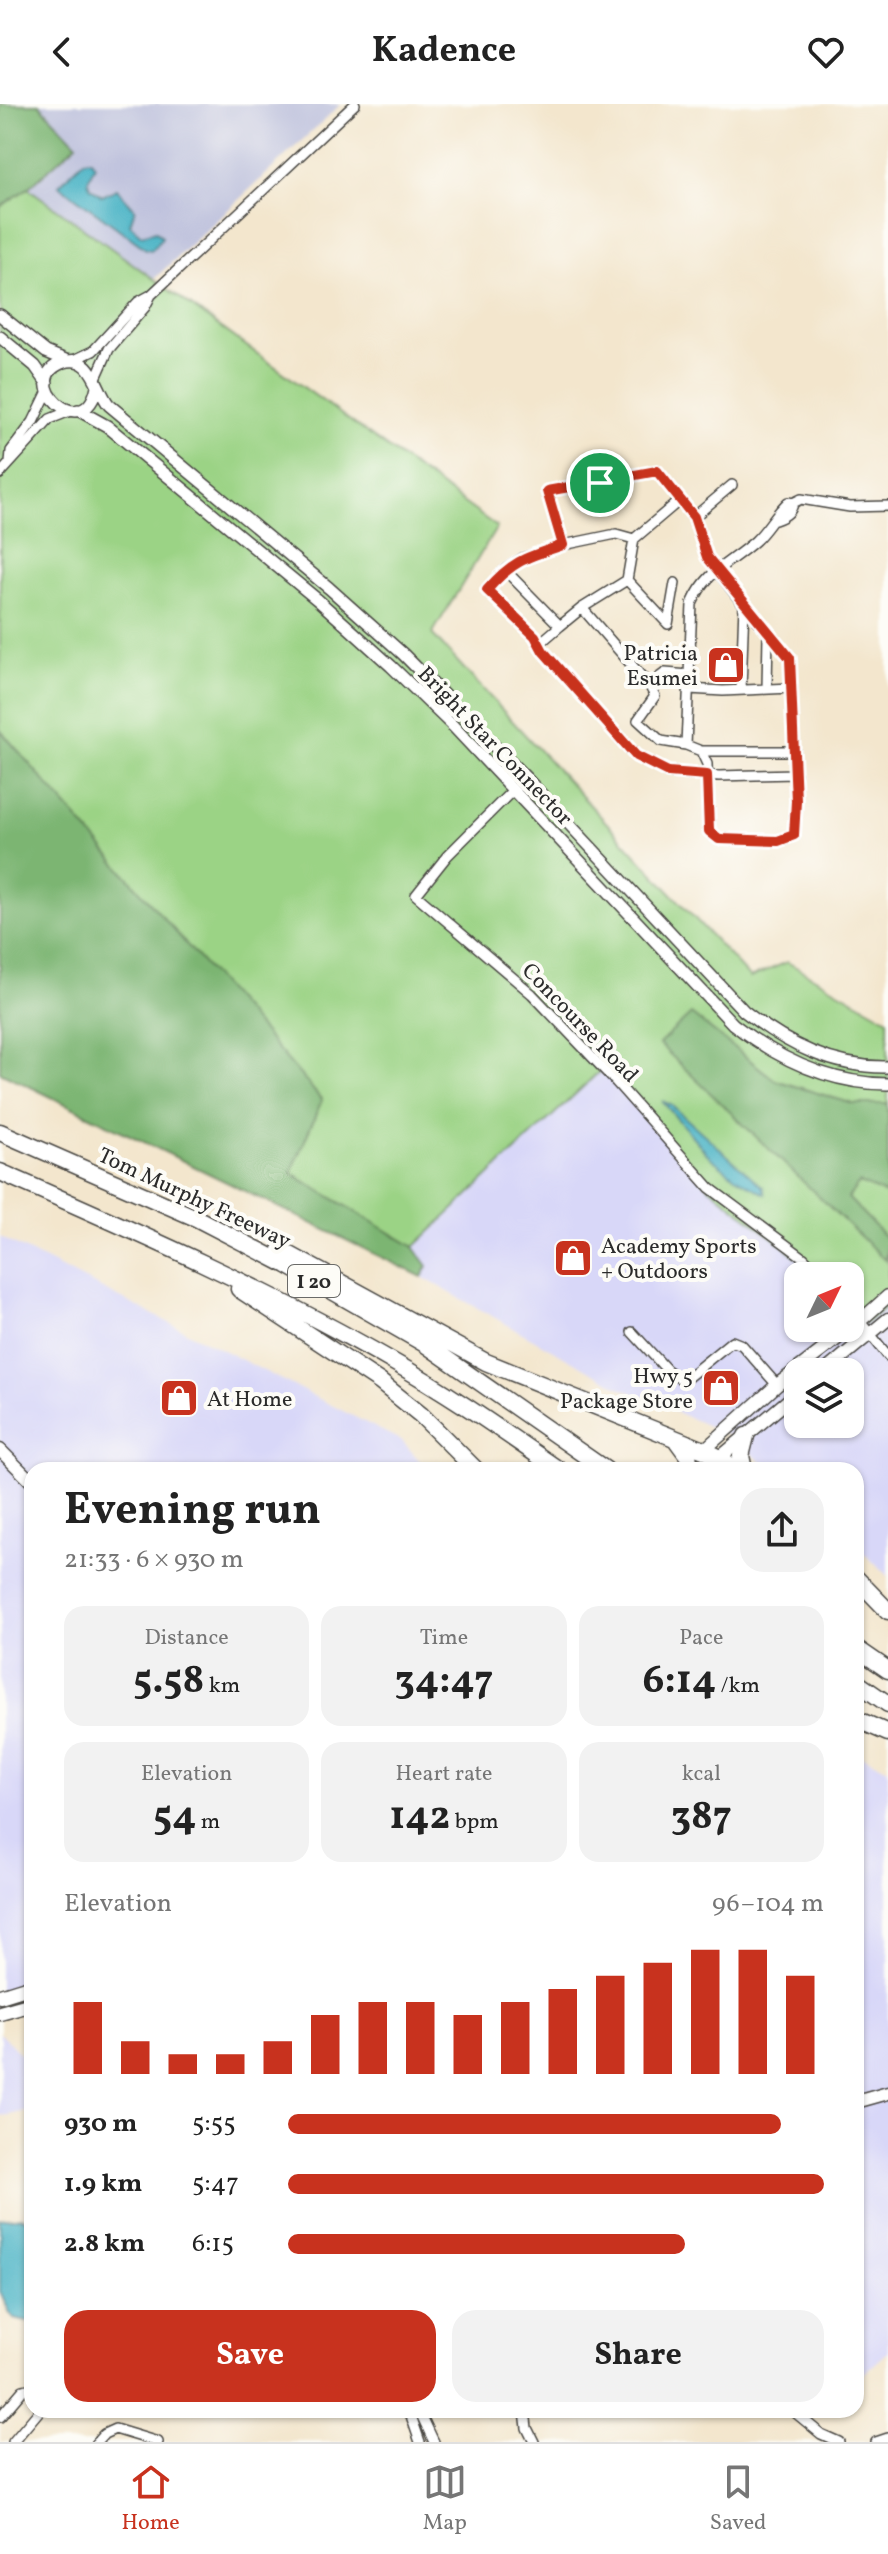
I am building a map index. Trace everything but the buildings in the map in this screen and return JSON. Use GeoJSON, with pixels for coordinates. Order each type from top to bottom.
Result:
{"type":"FeatureCollection","features":[{"type":"Feature","properties":{"kind":"highway","name":"Tom Murphy Freeway"},"geometry":{"type":"LineString","coordinates":[[0,1132],[196,1218],[287,1265],[425,1344],[595,1462]]}},
{"type":"Feature","properties":{"kind":"highway","name":"I 20"},"geometry":{"type":"LineString","coordinates":[[0,1172],[309,1315],[389,1359],[547,1462]]}},
{"type":"Feature","properties":{"kind":"highway"},"geometry":{"type":"LineString","coordinates":[[196,1218],[230,1227],[291,1255],[486,1362],[704,1450],[725,1462]]}},
{"type":"Feature","properties":{"kind":"highway"},"geometry":{"type":"LineString","coordinates":[[195,1260],[380,1382],[421,1415],[468,1462]]}},
{"type":"Feature","properties":{"kind":"highway"},"geometry":{"type":"LineString","coordinates":[[742,1462],[746,1436]]}},
{"type":"Feature","properties":{"kind":"highway"},"geometry":{"type":"LineString","coordinates":[[677,1441],[689,1462]]}},
{"type":"Feature","properties":{"kind":"highway"},"geometry":{"type":"LineString","coordinates":[[864,1586],[888,1611]]}},
{"type":"Feature","properties":{"kind":"highway"},"geometry":{"type":"LineString","coordinates":[[864,1654],[888,1670]]}},
{"type":"Feature","properties":{"kind":"highway"},"geometry":{"type":"LineString","coordinates":[[864,1688],[888,1704]]}},
{"type":"Feature","properties":{"kind":"highway"},"geometry":{"type":"LineString","coordinates":[[864,1722],[888,1733]]}},
{"type":"Feature","properties":{"kind":"main road"},"geometry":{"type":"LineString","coordinates":[[864,1318],[888,1296]]}},
{"type":"Feature","properties":{"kind":"main road"},"geometry":{"type":"LineString","coordinates":[[842,1358],[888,1319]]}},
{"type":"Feature","properties":{"kind":"main road"},"geometry":{"type":"LineString","coordinates":[[696,1462],[704,1450],[777,1385],[833,1342]]}},
{"type":"Feature","properties":{"kind":"main road"},"geometry":{"type":"LineString","coordinates":[[709,1462],[720,1458],[784,1404]]}},
{"type":"Feature","properties":{"kind":"main road"},"geometry":{"type":"LineString","coordinates":[[0,1450],[24,1474]]}},
{"type":"Feature","properties":{"kind":"main road"},"geometry":{"type":"LineString","coordinates":[[0,1996],[24,1988]]}},
{"type":"Feature","properties":{"kind":"main road"},"geometry":{"type":"LineString","coordinates":[[0,2013],[24,2006]]}},
{"type":"Feature","properties":{"kind":"main road"},"geometry":{"type":"LineString","coordinates":[[864,2100],[888,2093]]}},
{"type":"Feature","properties":{"kind":"street"},"geometry":{"type":"LineString","coordinates":[[10,463],[11,451],[33,422],[54,369],[93,351],[138,302],[151,295],[355,104]]}},
{"type":"Feature","properties":{"kind":"street"},"geometry":{"type":"LineString","coordinates":[[0,474],[50,419],[91,402],[109,349],[145,307],[151,295]]}},
{"type":"Feature","properties":{"kind":"street"},"geometry":{"type":"LineString","coordinates":[[0,315],[46,352],[85,365],[96,382]]}},
{"type":"Feature","properties":{"kind":"street"},"geometry":{"type":"LineString","coordinates":[[0,337],[35,366],[55,404],[74,410]]}},
{"type":"Feature","properties":{"kind":"street","name":"Bright Star Connector"},"geometry":{"type":"LineString","coordinates":[[96,382],[101,395],[117,413],[319,579],[403,654],[516,768],[744,1011],[768,1030],[817,1056],[888,1067]]}},
{"type":"Feature","properties":{"kind":"street","name":"Bright Star Connector"},"geometry":{"type":"LineString","coordinates":[[74,410],[107,426],[354,632],[453,726],[733,1024],[750,1037],[812,1071],[846,1080],[888,1084]]}},
{"type":"Feature","properties":{"kind":"street"},"geometry":{"type":"LineString","coordinates":[[563,545],[547,491],[657,471],[694,517],[707,557],[790,658],[796,774],[794,835],[778,841],[719,839],[709,831],[707,764],[701,751]]}},
{"type":"Feature","properties":{"kind":"street"},"geometry":{"type":"LineString","coordinates":[[694,517],[732,485]]}},
{"type":"Feature","properties":{"kind":"street"},"geometry":{"type":"LineString","coordinates":[[686,745],[692,604],[701,583],[755,541],[775,520],[793,508],[793,503],[801,499],[850,507],[888,506]]}},
{"type":"Feature","properties":{"kind":"street"},"geometry":{"type":"LineString","coordinates":[[539,644],[582,608],[627,580],[634,539],[680,500]]}},
{"type":"Feature","properties":{"kind":"street"},"geometry":{"type":"LineString","coordinates":[[634,539],[616,534],[563,545],[523,558],[505,570],[487,590],[535,636],[543,651],[636,756],[668,772],[796,774]]}},
{"type":"Feature","properties":{"kind":"street"},"geometry":{"type":"LineString","coordinates":[[505,570],[560,626]]}},
{"type":"Feature","properties":{"kind":"street"},"geometry":{"type":"LineString","coordinates":[[627,580],[668,624],[675,583]]}},
{"type":"Feature","properties":{"kind":"street"},"geometry":{"type":"LineString","coordinates":[[741,690],[744,604]]}},
{"type":"Feature","properties":{"kind":"street"},"geometry":{"type":"LineString","coordinates":[[582,608],[649,685],[655,696],[638,720],[661,741],[701,751],[795,751]]}},
{"type":"Feature","properties":{"kind":"street"},"geometry":{"type":"LineString","coordinates":[[767,688],[768,633]]}},
{"type":"Feature","properties":{"kind":"street"},"geometry":{"type":"LineString","coordinates":[[649,685],[665,673],[689,675]]}},
{"type":"Feature","properties":{"kind":"street"},"geometry":{"type":"LineString","coordinates":[[689,689],[792,688]]}},
{"type":"Feature","properties":{"kind":"street","name":"Concourse Road"},"geometry":{"type":"LineString","coordinates":[[513,790],[447,856],[416,895],[507,971],[554,1017],[710,1188],[808,1262]]}},
{"type":"Feature","properties":{"kind":"street"},"geometry":{"type":"LineString","coordinates":[[864,1328],[888,1356]]}},
{"type":"Feature","properties":{"kind":"street"},"geometry":{"type":"LineString","coordinates":[[632,1332],[667,1370],[679,1378],[688,1377],[732,1341],[742,1345],[777,1385]]}},
{"type":"Feature","properties":{"kind":"street"},"geometry":{"type":"LineString","coordinates":[[0,2417],[24,2390]]}},
{"type":"Feature","properties":{"kind":"street"},"geometry":{"type":"LineString","coordinates":[[13,2442],[33,2418]]}},
{"type":"Feature","properties":{"kind":"street"},"geometry":{"type":"LineString","coordinates":[[412,2418],[420,2442]]}},
{"type":"Feature","properties":{"kind":"street"},"geometry":{"type":"LineString","coordinates":[[423,2418],[434,2442]]}},
{"type":"Feature","properties":{"kind":"street"},"geometry":{"type":"LineString","coordinates":[[526,2418],[534,2442]]}},
{"type":"Feature","properties":{"kind":"street"},"geometry":{"type":"LineString","coordinates":[[802,2418],[821,2434],[839,2442]]}},
{"type":"Feature","properties":{"kind":"street"},"geometry":{"type":"LineString","coordinates":[[97,2442],[115,2429],[158,2442]]}},
{"type":"Feature","properties":{"kind":"street"},"geometry":{"type":"LineString","coordinates":[[876,2442],[888,2438]]}},
{"type":"Feature","properties":{"kind":"shaded area"},"geometry":{"type":"Polygon","coordinates":[[[39,104],[341,104],[154,279],[28,188],[76,144],[39,104]]]}},
{"type":"Feature","properties":{"kind":"shaded area"},"geometry":{"type":"Polygon","coordinates":[[[603,1068],[806,1262],[784,1262],[784,1342],[864,1342],[864,1322],[888,1305],[888,1576],[864,1554],[864,1462],[762,1462],[731,1436],[619,1387],[422,1277],[428,1266],[414,1247],[603,1068]]]}},
{"type":"Feature","properties":{"kind":"shaded area"},"geometry":{"type":"Polygon","coordinates":[[[0,1237],[402,1441],[421,1462],[24,1462],[24,2006],[0,2013],[0,1237]]]}},
{"type":"Feature","properties":{"kind":"shaded area"},"geometry":{"type":"Polygon","coordinates":[[[864,1757],[888,1769],[888,2352],[864,2374],[864,1757]]]}},
{"type":"Feature","properties":{"kind":"shaded area"},"geometry":{"type":"Polygon","coordinates":[[[0,2033],[24,2058],[24,2112],[0,2117],[0,2033]]]}},
{"type":"Feature","properties":{"kind":"green space"},"geometry":{"type":"Polygon","coordinates":[[[0,104],[39,104],[77,144],[28,188],[0,207],[0,104]]]}},
{"type":"Feature","properties":{"kind":"green space"},"geometry":{"type":"Polygon","coordinates":[[[28,188],[497,527],[432,634],[750,978],[787,962],[888,1019],[888,1104],[853,1104],[775,1080],[692,1015],[886,1259],[888,1253],[888,1305],[865,1324],[864,1262],[803,1262],[710,1188],[603,1068],[414,1247],[290,1173],[321,1100],[0,730],[0,207],[28,188]]]}},
{"type":"Feature","properties":{"kind":"green space"},"geometry":{"type":"Polygon","coordinates":[[[0,730],[322,1100],[291,1173],[414,1247],[428,1266],[422,1277],[0,1072],[0,730]]]}},
{"type":"Feature","properties":{"kind":"green space"},"geometry":{"type":"Polygon","coordinates":[[[691,1014],[775,1080],[853,1104],[888,1104],[888,1195],[859,1183],[848,1198],[888,1240],[885,1260],[659,1044],[691,1014]]]}},
{"type":"Feature","properties":{"kind":"green space"},"geometry":{"type":"Polygon","coordinates":[[[859,1183],[888,1195],[888,1240],[848,1198],[859,1183]]]}},
{"type":"Feature","properties":{"kind":"water"},"geometry":{"type":"Polygon","coordinates":[[[90,159],[95,165],[88,180],[90,187],[102,196],[117,189],[135,209],[130,224],[141,235],[156,231],[162,237],[152,250],[146,249],[59,185],[84,160],[90,159]]]}},
{"type":"Feature","properties":{"kind":"water"},"geometry":{"type":"Polygon","coordinates":[[[662,1101],[671,1105],[763,1187],[765,1194],[735,1177],[710,1157],[662,1101]]]}},
{"type":"Feature","properties":{"kind":"water"},"geometry":{"type":"Polygon","coordinates":[[[24,2218],[24,2321],[14,2319],[10,2314],[0,2291],[0,2220],[24,2218]]]}},
{"type":"Feature","properties":{"kind":"place","name":"Patricia Esumei"},"geometry":{"type":"Point","coordinates":[726,665]}},
{"type":"Feature","properties":{"kind":"place","name":"Academy Sports + Outdoors"},"geometry":{"type":"Point","coordinates":[573,1258]}},
{"type":"Feature","properties":{"kind":"place","name":"Hwy 5 Package Store"},"geometry":{"type":"Point","coordinates":[721,1388]}},
{"type":"Feature","properties":{"kind":"place","name":"At Home"},"geometry":{"type":"Point","coordinates":[179,1398]}},
{"type":"Feature","properties":{"kind":"route"},"geometry":{"type":"LineString","coordinates":[[657,471],[694,517],[707,557],[790,658],[796,801],[794,835],[778,841],[719,839],[709,831],[707,775],[668,772],[636,756],[543,651],[535,636],[487,590],[505,570],[523,558],[563,545],[547,491],[600,483],[657,471]]}}]}
